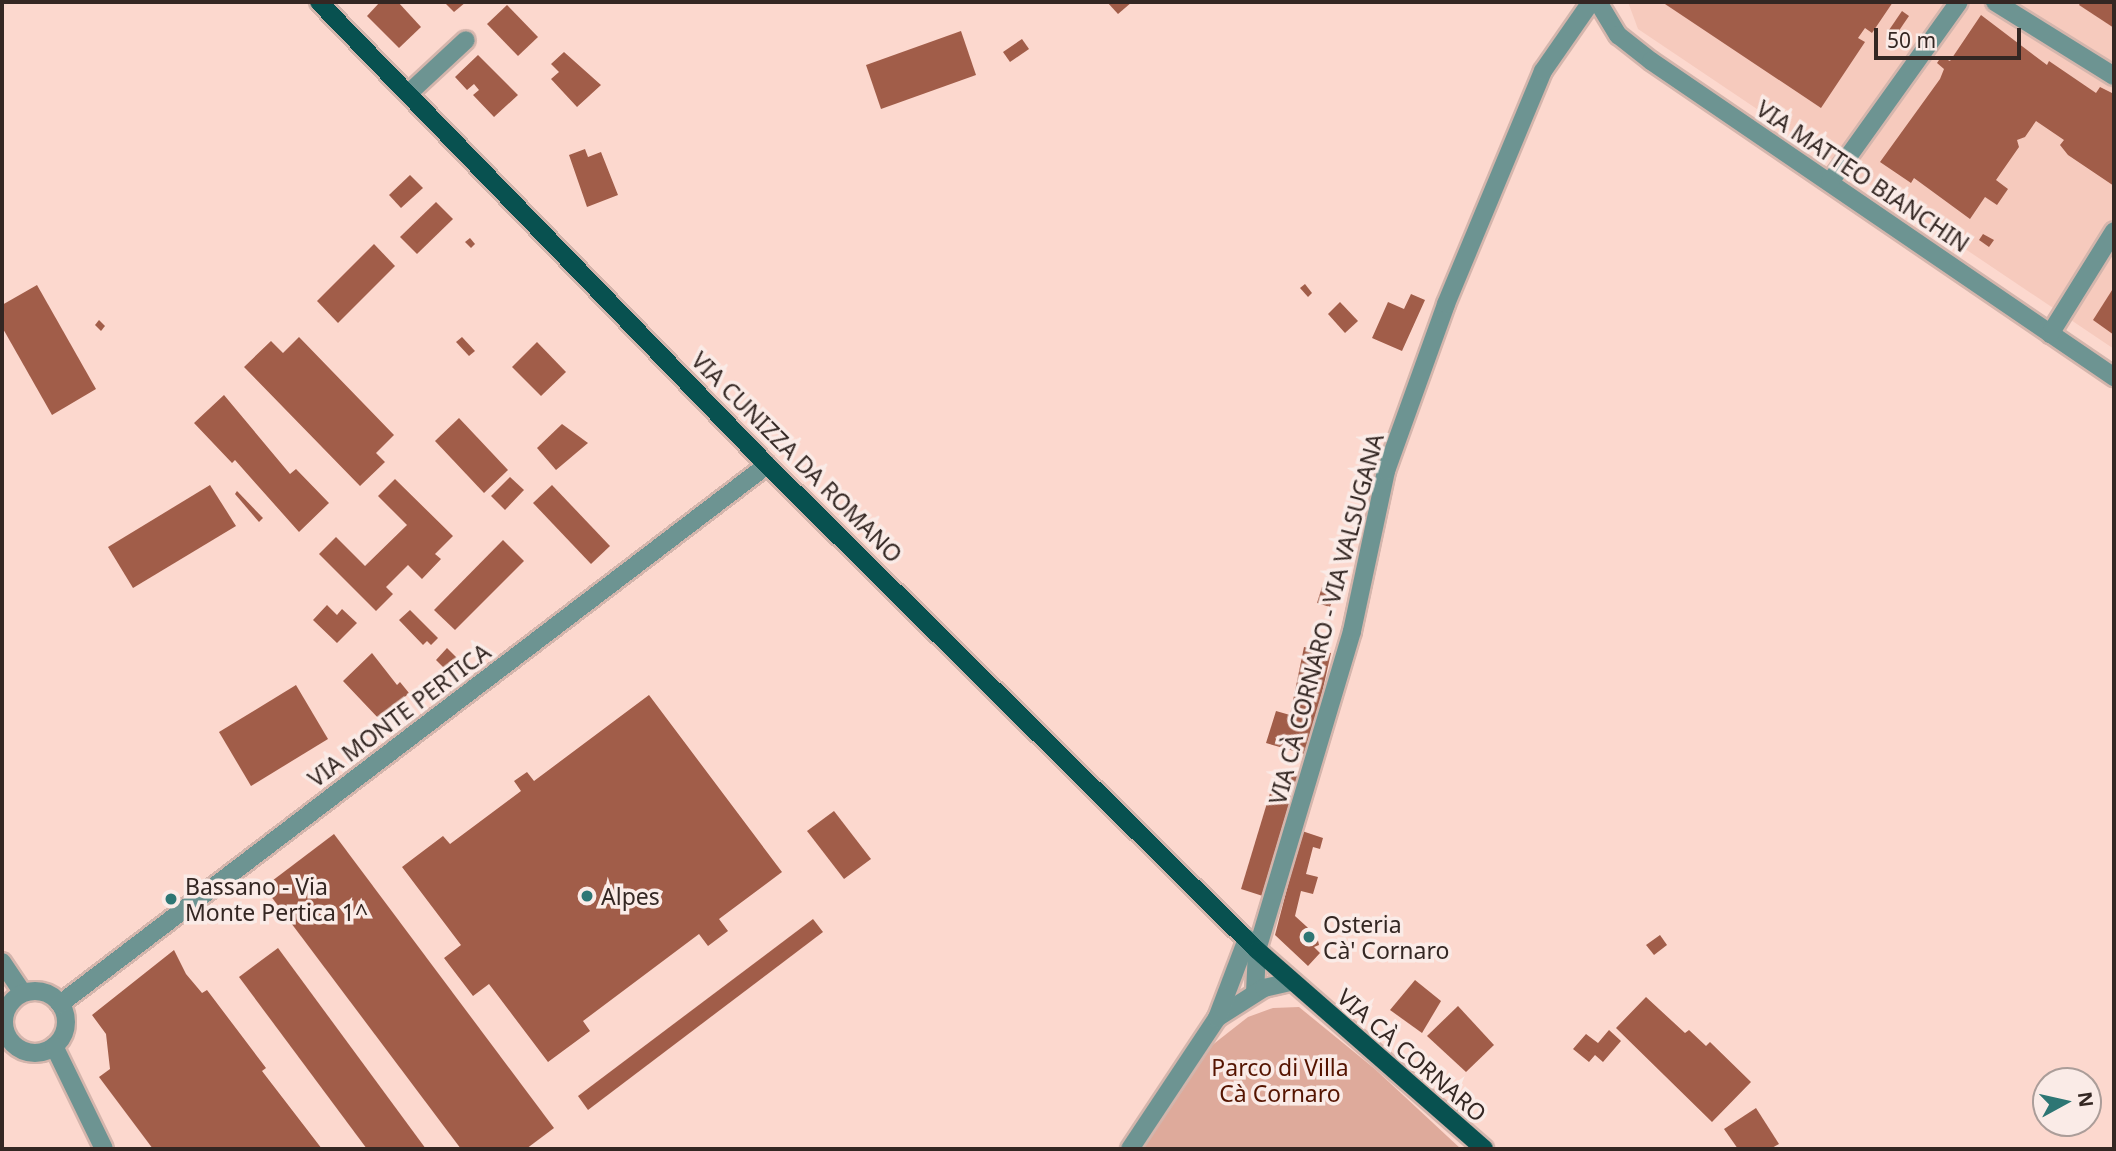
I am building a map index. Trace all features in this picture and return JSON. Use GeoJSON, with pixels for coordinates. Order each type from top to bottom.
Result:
{"type":"FeatureCollection","features":[{"type":"Feature","properties":{"kind":"main road","name":"VIA CUNIZZA DA ROMANO"},"geometry":{"type":"LineString","coordinates":[[319,2],[410,92],[767,465],[1252,945]]}},
{"type":"Feature","properties":{"kind":"main road","name":"VIA CÀ CORNARO"},"geometry":{"type":"LineString","coordinates":[[1252,945],[1483,1149]]}},
{"type":"Feature","properties":{"kind":"street","name":"VIA CÀ CORNARO - VIA VALSUGANA"},"geometry":{"type":"LineString","coordinates":[[1252,945],[1352,631],[1386,471],[1446,304],[1543,71],[1591,2]]}},
{"type":"Feature","properties":{"kind":"street","name":"VIA MATTEO BIANCHIN"},"geometry":{"type":"LineString","coordinates":[[1598,2],[1618,35],[1651,61],[2114,377]]}},
{"type":"Feature","properties":{"kind":"street"},"geometry":{"type":"LineString","coordinates":[[1830,182],[1959,2]]}},
{"type":"Feature","properties":{"kind":"street"},"geometry":{"type":"LineString","coordinates":[[1995,2],[2114,76]]}},
{"type":"Feature","properties":{"kind":"street"},"geometry":{"type":"LineString","coordinates":[[410,92],[466,40]]}},
{"type":"Feature","properties":{"kind":"street"},"geometry":{"type":"LineString","coordinates":[[2050,334],[2114,231]]}},
{"type":"Feature","properties":{"kind":"street","name":"VIA MONTE PERTICA"},"geometry":{"type":"LineString","coordinates":[[60,1004],[767,465]]}},
{"type":"Feature","properties":{"kind":"street"},"geometry":{"type":"LineString","coordinates":[[1252,945],[1255,993]]}},
{"type":"Feature","properties":{"kind":"street"},"geometry":{"type":"LineString","coordinates":[[1130,1149],[1217,1018],[1252,945]]}},
{"type":"Feature","properties":{"kind":"street"},"geometry":{"type":"LineString","coordinates":[[2,962],[23,993]]}},
{"type":"Feature","properties":{"kind":"street"},"geometry":{"type":"LineString","coordinates":[[1217,1018],[1255,993],[1291,982]]}},
{"type":"Feature","properties":{"kind":"street"},"geometry":{"type":"LineString","coordinates":[[43,992],[60,1004],[65,1031],[54,1046],[37,1053],[8,1051],[3,1021],[9,1005],[23,993],[43,992]]}},
{"type":"Feature","properties":{"kind":"street"},"geometry":{"type":"LineString","coordinates":[[54,1046],[104,1149]]}},
{"type":"Feature","properties":{"kind":"shaded area"},"geometry":{"type":"Polygon","coordinates":[[[1628,2],[2114,2],[2114,349],[1638,29],[1628,2]]]}},
{"type":"Feature","properties":{"kind":"green space","name":"Parco di Villa Cà Cornaro"},"geometry":{"type":"Polygon","coordinates":[[[1299,1007],[1375,1069],[1461,1149],[1143,1149],[1211,1046],[1248,1017],[1273,1008],[1299,1007]]]}},
{"type":"Feature","properties":{"kind":"building"},"geometry":{"type":"Polygon","coordinates":[[[380,2],[398,2],[421,27],[399,48],[367,16],[380,2]]]}},
{"type":"Feature","properties":{"kind":"building"},"geometry":{"type":"Polygon","coordinates":[[[444,2],[466,2],[454,12],[444,2]]]}},
{"type":"Feature","properties":{"kind":"building"},"geometry":{"type":"Polygon","coordinates":[[[1107,2],[1132,2],[1118,14],[1107,2]]]}},
{"type":"Feature","properties":{"kind":"building"},"geometry":{"type":"Polygon","coordinates":[[[1662,2],[1893,2],[1872,33],[1865,28],[1858,38],[1865,42],[1821,108],[1662,2]]]}},
{"type":"Feature","properties":{"kind":"building"},"geometry":{"type":"Polygon","coordinates":[[[2081,2],[2114,2],[2114,28],[2079,5],[2081,2]]]}},
{"type":"Feature","properties":{"kind":"building"},"geometry":{"type":"Polygon","coordinates":[[[507,5],[538,37],[518,56],[487,24],[507,5]]]}},
{"type":"Feature","properties":{"kind":"building"},"geometry":{"type":"Polygon","coordinates":[[[1902,11],[1909,16],[1896,35],[1889,30],[1902,11]]]}},
{"type":"Feature","properties":{"kind":"building"},"geometry":{"type":"Polygon","coordinates":[[[1981,15],[2047,65],[2049,61],[2096,93],[2100,87],[2114,94],[2114,186],[2068,155],[2060,145],[2064,140],[2036,121],[2025,137],[2017,140],[2019,147],[1996,180],[2008,189],[1997,205],[1985,197],[1970,219],[1914,178],[1911,183],[1880,162],[1940,79],[1944,69],[1937,63],[1941,57],[1950,61],[1981,15]]]}},
{"type":"Feature","properties":{"kind":"building"},"geometry":{"type":"Polygon","coordinates":[[[961,31],[976,75],[881,109],[866,65],[961,31]]]}},
{"type":"Feature","properties":{"kind":"building"},"geometry":{"type":"Polygon","coordinates":[[[1022,39],[1029,49],[1010,62],[1003,52],[1022,39]]]}},
{"type":"Feature","properties":{"kind":"building"},"geometry":{"type":"Polygon","coordinates":[[[564,52],[601,85],[577,107],[551,79],[559,72],[551,64],[564,52]]]}},
{"type":"Feature","properties":{"kind":"building"},"geometry":{"type":"Polygon","coordinates":[[[478,55],[518,95],[494,117],[473,95],[479,90],[474,84],[467,90],[455,77],[478,55]]]}},
{"type":"Feature","properties":{"kind":"building"},"geometry":{"type":"Polygon","coordinates":[[[585,149],[588,157],[601,152],[618,195],[587,207],[569,155],[585,149]]]}},
{"type":"Feature","properties":{"kind":"building"},"geometry":{"type":"Polygon","coordinates":[[[410,175],[423,188],[401,208],[389,195],[410,175]]]}},
{"type":"Feature","properties":{"kind":"building"},"geometry":{"type":"Polygon","coordinates":[[[436,202],[453,219],[417,254],[400,237],[436,202]]]}},
{"type":"Feature","properties":{"kind":"building"},"geometry":{"type":"Polygon","coordinates":[[[1983,234],[1994,240],[1989,247],[1979,240],[1983,234]]]}},
{"type":"Feature","properties":{"kind":"building"},"geometry":{"type":"Polygon","coordinates":[[[470,238],[475,244],[471,248],[465,242],[470,238]]]}},
{"type":"Feature","properties":{"kind":"building"},"geometry":{"type":"Polygon","coordinates":[[[374,244],[395,266],[338,323],[317,301],[374,244]]]}},
{"type":"Feature","properties":{"kind":"building"},"geometry":{"type":"Polygon","coordinates":[[[1305,284],[1312,293],[1308,297],[1300,288],[1305,284]]]}},
{"type":"Feature","properties":{"kind":"building"},"geometry":{"type":"Polygon","coordinates":[[[37,285],[96,389],[52,415],[2,327],[2,305],[37,285]]]}},
{"type":"Feature","properties":{"kind":"building"},"geometry":{"type":"Polygon","coordinates":[[[2114,287],[2114,335],[2093,320],[2114,287]]]}},
{"type":"Feature","properties":{"kind":"building"},"geometry":{"type":"Polygon","coordinates":[[[1411,294],[1425,300],[1402,351],[1372,338],[1388,302],[1404,309],[1411,294]]]}},
{"type":"Feature","properties":{"kind":"building"},"geometry":{"type":"Polygon","coordinates":[[[1340,302],[1358,321],[1345,333],[1328,314],[1340,302]]]}},
{"type":"Feature","properties":{"kind":"building"},"geometry":{"type":"Polygon","coordinates":[[[99,320],[105,326],[101,331],[95,325],[99,320]]]}},
{"type":"Feature","properties":{"kind":"building"},"geometry":{"type":"Polygon","coordinates":[[[299,337],[394,435],[376,453],[385,462],[360,486],[244,367],[271,341],[283,353],[299,337]]]}},
{"type":"Feature","properties":{"kind":"building"},"geometry":{"type":"Polygon","coordinates":[[[462,337],[475,351],[469,356],[456,342],[462,337]]]}},
{"type":"Feature","properties":{"kind":"building"},"geometry":{"type":"Polygon","coordinates":[[[537,342],[566,372],[541,396],[512,367],[537,342]]]}},
{"type":"Feature","properties":{"kind":"building"},"geometry":{"type":"Polygon","coordinates":[[[224,395],[290,474],[296,469],[329,503],[299,532],[235,460],[232,463],[194,423],[224,395]]]}},
{"type":"Feature","properties":{"kind":"building"},"geometry":{"type":"Polygon","coordinates":[[[459,418],[508,470],[484,493],[435,441],[459,418]]]}},
{"type":"Feature","properties":{"kind":"building"},"geometry":{"type":"Polygon","coordinates":[[[562,424],[588,443],[556,470],[537,448],[562,424]]]}},
{"type":"Feature","properties":{"kind":"building"},"geometry":{"type":"Polygon","coordinates":[[[510,477],[524,490],[505,510],[491,496],[510,477]]]}},
{"type":"Feature","properties":{"kind":"building"},"geometry":{"type":"Polygon","coordinates":[[[395,479],[453,536],[435,554],[441,559],[422,579],[408,565],[386,587],[393,594],[376,611],[319,554],[336,537],[365,566],[407,525],[378,496],[395,479]]]}},
{"type":"Feature","properties":{"kind":"building"},"geometry":{"type":"Polygon","coordinates":[[[210,485],[236,526],[133,588],[108,547],[210,485]]]}},
{"type":"Feature","properties":{"kind":"building"},"geometry":{"type":"Polygon","coordinates":[[[552,485],[610,546],[591,564],[533,503],[552,485]]]}},
{"type":"Feature","properties":{"kind":"building"},"geometry":{"type":"Polygon","coordinates":[[[237,491],[263,518],[259,522],[235,494],[237,491]]]}},
{"type":"Feature","properties":{"kind":"building"},"geometry":{"type":"Polygon","coordinates":[[[503,540],[524,561],[455,630],[434,610],[503,540]]]}},
{"type":"Feature","properties":{"kind":"building"},"geometry":{"type":"Polygon","coordinates":[[[1322,587],[1335,592],[1330,607],[1317,603],[1322,587]]]}},
{"type":"Feature","properties":{"kind":"building"},"geometry":{"type":"Polygon","coordinates":[[[327,605],[337,615],[342,609],[357,623],[337,643],[313,620],[327,605]]]}},
{"type":"Feature","properties":{"kind":"building"},"geometry":{"type":"Polygon","coordinates":[[[410,610],[438,638],[431,645],[427,641],[423,645],[399,620],[410,610]]]}},
{"type":"Feature","properties":{"kind":"building"},"geometry":{"type":"Polygon","coordinates":[[[1304,647],[1331,653],[1308,755],[1266,743],[1276,711],[1290,715],[1304,647]]]}},
{"type":"Feature","properties":{"kind":"building"},"geometry":{"type":"Polygon","coordinates":[[[447,648],[458,659],[446,670],[436,660],[447,648]]]}},
{"type":"Feature","properties":{"kind":"building"},"geometry":{"type":"Polygon","coordinates":[[[372,653],[397,685],[400,682],[409,693],[380,720],[343,681],[372,653]]]}},
{"type":"Feature","properties":{"kind":"building"},"geometry":{"type":"Polygon","coordinates":[[[296,685],[328,739],[251,786],[219,732],[296,685]]]}},
{"type":"Feature","properties":{"kind":"building","name":"Alpes"},"geometry":{"type":"Polygon","coordinates":[[[649,695],[782,872],[719,919],[728,931],[708,946],[699,934],[583,1021],[590,1031],[548,1062],[489,984],[473,996],[444,958],[461,945],[402,867],[443,836],[450,844],[521,791],[514,781],[527,772],[534,781],[649,695]]]}},
{"type":"Feature","properties":{"kind":"building"},"geometry":{"type":"Polygon","coordinates":[[[1277,770],[1305,778],[1269,898],[1241,889],[1277,770]]]}},
{"type":"Feature","properties":{"kind":"building"},"geometry":{"type":"Polygon","coordinates":[[[834,811],[871,859],[844,879],[807,831],[834,811]]]}},
{"type":"Feature","properties":{"kind":"building"},"geometry":{"type":"Polygon","coordinates":[[[1302,831],[1323,838],[1320,849],[1313,847],[1306,874],[1318,877],[1313,894],[1301,891],[1295,916],[1317,936],[1319,945],[1314,947],[1320,953],[1308,966],[1275,935],[1302,831]]]}},
{"type":"Feature","properties":{"kind":"building"},"geometry":{"type":"Polygon","coordinates":[[[334,834],[554,1128],[526,1149],[461,1149],[264,887],[334,834]]]}},
{"type":"Feature","properties":{"kind":"building"},"geometry":{"type":"Polygon","coordinates":[[[813,919],[823,932],[588,1110],[578,1096],[813,919]]]}},
{"type":"Feature","properties":{"kind":"building"},"geometry":{"type":"Polygon","coordinates":[[[1660,935],[1667,945],[1654,955],[1646,945],[1660,935]]]}},
{"type":"Feature","properties":{"kind":"building"},"geometry":{"type":"Polygon","coordinates":[[[278,948],[426,1149],[367,1149],[239,977],[278,948]]]}},
{"type":"Feature","properties":{"kind":"building"},"geometry":{"type":"Polygon","coordinates":[[[174,950],[186,974],[202,993],[207,990],[266,1068],[262,1071],[322,1149],[153,1149],[99,1077],[110,1069],[106,1034],[92,1015],[174,950]]]}},
{"type":"Feature","properties":{"kind":"building"},"geometry":{"type":"Polygon","coordinates":[[[1415,980],[1441,1001],[1422,1033],[1390,1010],[1415,980]]]}},
{"type":"Feature","properties":{"kind":"building"},"geometry":{"type":"Polygon","coordinates":[[[1646,997],[1685,1033],[1689,1030],[1706,1046],[1710,1042],[1751,1082],[1712,1122],[1616,1028],[1646,997]]]}},
{"type":"Feature","properties":{"kind":"building"},"geometry":{"type":"Polygon","coordinates":[[[1458,1006],[1494,1045],[1466,1072],[1427,1036],[1458,1006]]]}},
{"type":"Feature","properties":{"kind":"building"},"geometry":{"type":"Polygon","coordinates":[[[1609,1030],[1621,1041],[1603,1062],[1595,1055],[1589,1062],[1573,1049],[1586,1034],[1598,1043],[1609,1030]]]}},
{"type":"Feature","properties":{"kind":"building"},"geometry":{"type":"Polygon","coordinates":[[[1756,1108],[1779,1144],[1770,1149],[1738,1149],[1724,1129],[1756,1108]]]}},
{"type":"Feature","properties":{"kind":"place","name":"Alpes"},"geometry":{"type":"Point","coordinates":[587,896]}},
{"type":"Feature","properties":{"kind":"place","name":"Bassano - Via Monte Pertica 1^"},"geometry":{"type":"Point","coordinates":[171,899]}},
{"type":"Feature","properties":{"kind":"place","name":"Osteria Cà' Cornaro"},"geometry":{"type":"Point","coordinates":[1309,937]}}]}
